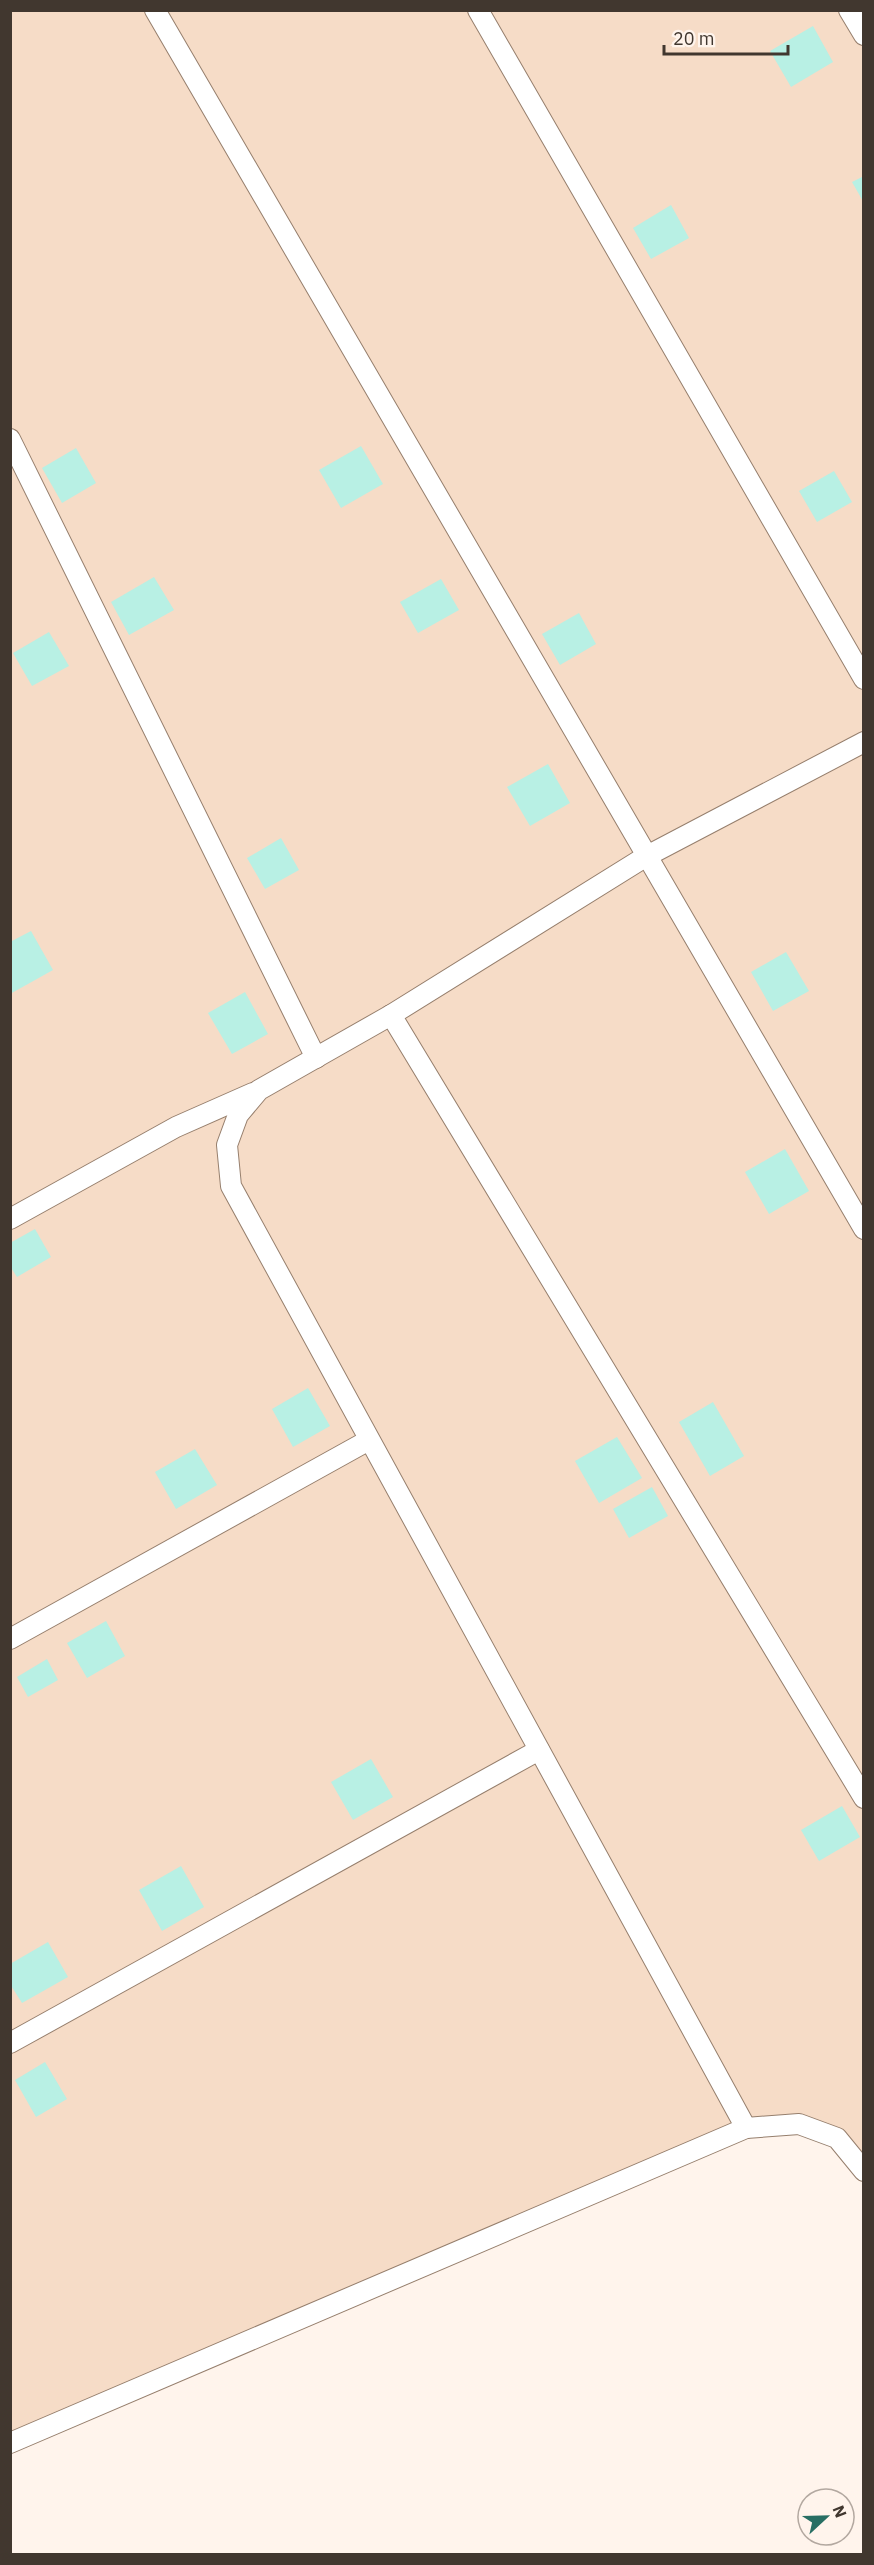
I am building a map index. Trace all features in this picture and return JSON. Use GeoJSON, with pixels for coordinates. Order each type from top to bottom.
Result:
{"type":"FeatureCollection","features":[{"type":"Feature","properties":{"kind":"lane"},"geometry":{"type":"LineString","coordinates":[[155,10],[645,857],[864,1229]]}},
{"type":"Feature","properties":{"kind":"lane"},"geometry":{"type":"LineString","coordinates":[[478,10],[864,679]]}},
{"type":"Feature","properties":{"kind":"lane"},"geometry":{"type":"LineString","coordinates":[[849,10],[864,35]]}},
{"type":"Feature","properties":{"kind":"lane"},"geometry":{"type":"LineString","coordinates":[[10,439],[316,1058]]}},
{"type":"Feature","properties":{"kind":"lane"},"geometry":{"type":"LineString","coordinates":[[10,1219],[176,1127],[259,1090],[391,1015],[645,857],[864,742]]}},
{"type":"Feature","properties":{"kind":"lane"},"geometry":{"type":"LineString","coordinates":[[391,1015],[864,1798]]}},
{"type":"Feature","properties":{"kind":"lane"},"geometry":{"type":"LineString","coordinates":[[259,1090],[238,1115],[227,1145],[231,1186],[746,2128]]}},
{"type":"Feature","properties":{"kind":"lane"},"geometry":{"type":"LineString","coordinates":[[10,1639],[369,1440]]}},
{"type":"Feature","properties":{"kind":"lane"},"geometry":{"type":"LineString","coordinates":[[10,2043],[539,1750]]}},
{"type":"Feature","properties":{"kind":"lane"},"geometry":{"type":"LineString","coordinates":[[10,2443],[746,2128],[799,2124],[837,2138],[864,2171]]}},
{"type":"Feature","properties":{"kind":"shaded area"},"geometry":{"type":"Polygon","coordinates":[[[11,11],[863,11],[863,2171],[837,2138],[746,2128],[11,2443],[11,11]]]}},
{"type":"Feature","properties":{"kind":"building"},"geometry":{"type":"Polygon","coordinates":[[[813,26],[833,62],[791,87],[770,51],[813,26]]]}},
{"type":"Feature","properties":{"kind":"building"},"geometry":{"type":"Polygon","coordinates":[[[864,176],[864,203],[852,182],[864,176]]]}},
{"type":"Feature","properties":{"kind":"building"},"geometry":{"type":"Polygon","coordinates":[[[671,205],[689,238],[651,259],[633,228],[671,205]]]}},
{"type":"Feature","properties":{"kind":"building"},"geometry":{"type":"Polygon","coordinates":[[[361,446],[383,484],[341,508],[319,470],[361,446]]]}},
{"type":"Feature","properties":{"kind":"building"},"geometry":{"type":"Polygon","coordinates":[[[76,448],[96,483],[62,503],[42,468],[76,448]]]}},
{"type":"Feature","properties":{"kind":"building"},"geometry":{"type":"Polygon","coordinates":[[[834,471],[852,502],[817,522],[799,491],[834,471]]]}},
{"type":"Feature","properties":{"kind":"building"},"geometry":{"type":"Polygon","coordinates":[[[154,577],[174,610],[129,635],[111,602],[154,577]]]}},
{"type":"Feature","properties":{"kind":"building"},"geometry":{"type":"Polygon","coordinates":[[[441,579],[459,610],[418,633],[400,602],[441,579]]]}},
{"type":"Feature","properties":{"kind":"building"},"geometry":{"type":"Polygon","coordinates":[[[579,613],[596,644],[560,665],[542,634],[579,613]]]}},
{"type":"Feature","properties":{"kind":"building"},"geometry":{"type":"Polygon","coordinates":[[[49,632],[69,666],[32,686],[13,653],[49,632]]]}},
{"type":"Feature","properties":{"kind":"building"},"geometry":{"type":"Polygon","coordinates":[[[548,764],[570,803],[530,826],[507,787],[548,764]]]}},
{"type":"Feature","properties":{"kind":"building"},"geometry":{"type":"Polygon","coordinates":[[[281,838],[299,870],[265,889],[247,858],[281,838]]]}},
{"type":"Feature","properties":{"kind":"building"},"geometry":{"type":"Polygon","coordinates":[[[31,931],[53,970],[10,994],[10,942],[31,931]]]}},
{"type":"Feature","properties":{"kind":"building"},"geometry":{"type":"Polygon","coordinates":[[[786,952],[809,991],[773,1011],[751,972],[786,952]]]}},
{"type":"Feature","properties":{"kind":"building"},"geometry":{"type":"Polygon","coordinates":[[[245,992],[268,1034],[232,1054],[208,1013],[245,992]]]}},
{"type":"Feature","properties":{"kind":"building"},"geometry":{"type":"Polygon","coordinates":[[[785,1149],[809,1191],[769,1214],[745,1172],[785,1149]]]}},
{"type":"Feature","properties":{"kind":"building"},"geometry":{"type":"Polygon","coordinates":[[[35,1229],[51,1257],[17,1277],[10,1266],[10,1243],[35,1229]]]}},
{"type":"Feature","properties":{"kind":"building"},"geometry":{"type":"Polygon","coordinates":[[[308,1388],[330,1426],[293,1447],[272,1409],[308,1388]]]}},
{"type":"Feature","properties":{"kind":"building"},"geometry":{"type":"Polygon","coordinates":[[[713,1402],[744,1456],[710,1476],[679,1422],[713,1402]]]}},
{"type":"Feature","properties":{"kind":"building"},"geometry":{"type":"Polygon","coordinates":[[[617,1437],[642,1478],[599,1503],[575,1461],[617,1437]]]}},
{"type":"Feature","properties":{"kind":"building"},"geometry":{"type":"Polygon","coordinates":[[[195,1449],[217,1485],[176,1509],[155,1472],[195,1449]]]}},
{"type":"Feature","properties":{"kind":"building"},"geometry":{"type":"Polygon","coordinates":[[[652,1487],[668,1516],[629,1538],[613,1509],[652,1487]]]}},
{"type":"Feature","properties":{"kind":"building"},"geometry":{"type":"Polygon","coordinates":[[[106,1621],[125,1656],[87,1678],[67,1643],[106,1621]]]}},
{"type":"Feature","properties":{"kind":"building"},"geometry":{"type":"Polygon","coordinates":[[[47,1659],[58,1680],[28,1697],[17,1677],[47,1659]]]}},
{"type":"Feature","properties":{"kind":"building"},"geometry":{"type":"Polygon","coordinates":[[[371,1759],[393,1797],[353,1820],[331,1782],[371,1759]]]}},
{"type":"Feature","properties":{"kind":"building"},"geometry":{"type":"Polygon","coordinates":[[[842,1806],[860,1837],[819,1861],[801,1830],[842,1806]]]}},
{"type":"Feature","properties":{"kind":"building"},"geometry":{"type":"Polygon","coordinates":[[[181,1866],[204,1907],[162,1931],[139,1890],[181,1866]]]}},
{"type":"Feature","properties":{"kind":"building"},"geometry":{"type":"Polygon","coordinates":[[[48,1942],[68,1977],[22,2003],[10,1984],[10,1964],[48,1942]]]}},
{"type":"Feature","properties":{"kind":"building"},"geometry":{"type":"Polygon","coordinates":[[[45,2062],[67,2099],[36,2117],[15,2080],[45,2062]]]}}]}
